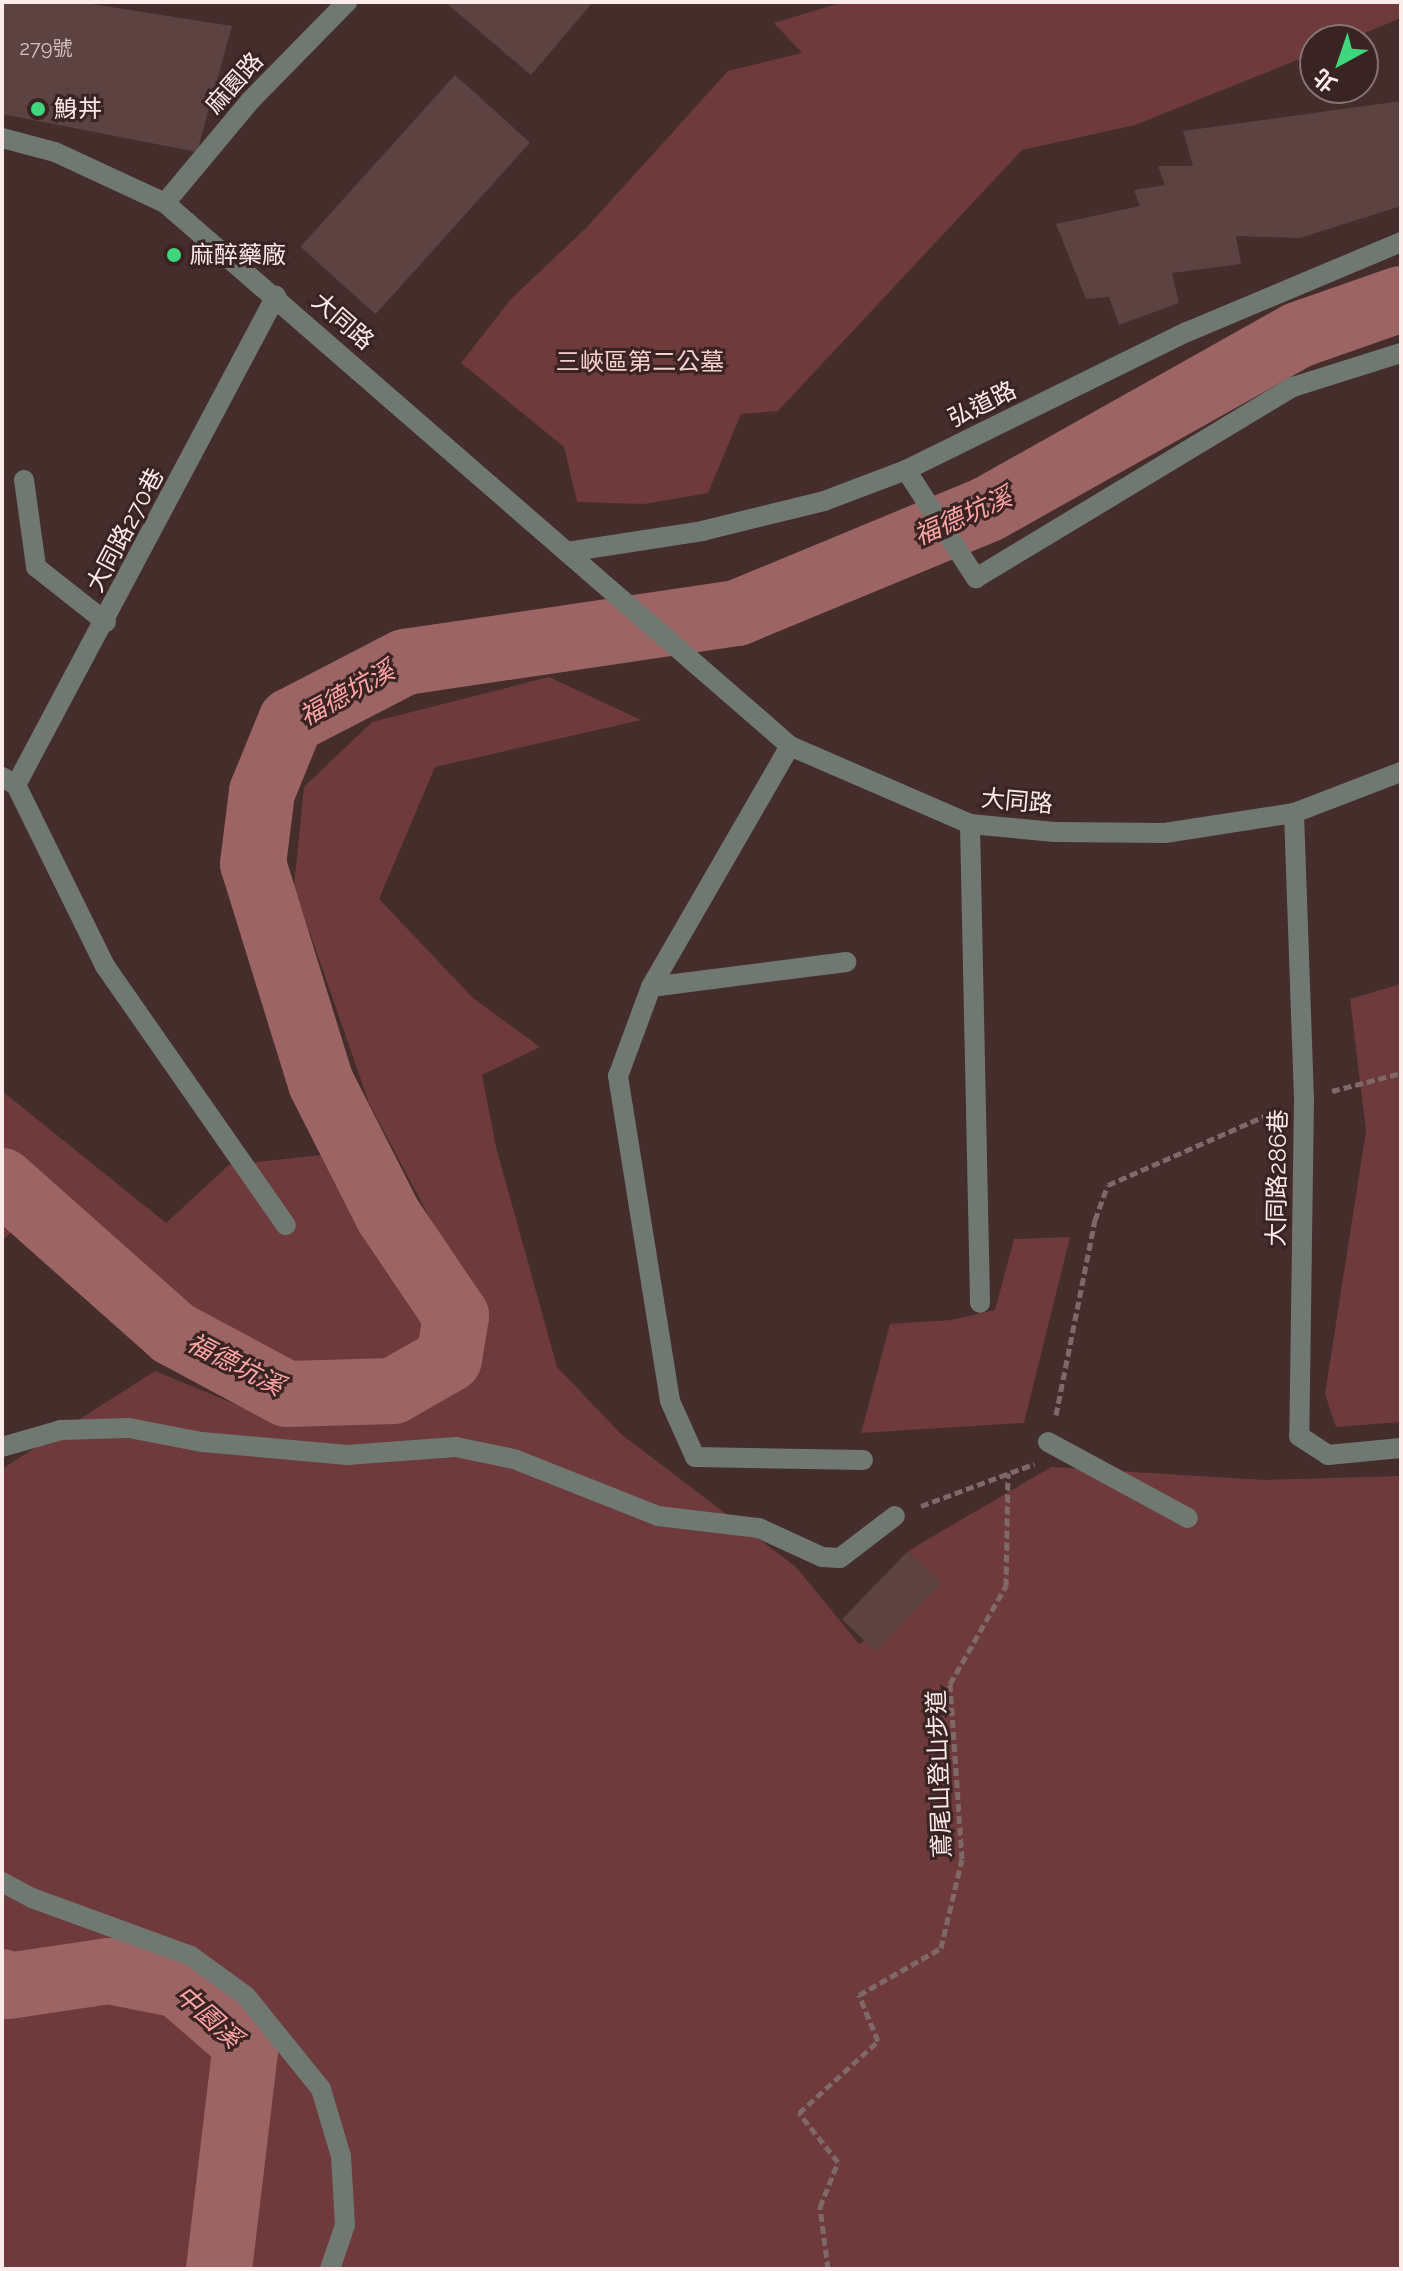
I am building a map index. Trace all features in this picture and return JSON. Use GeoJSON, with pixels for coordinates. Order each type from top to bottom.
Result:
{"type":"FeatureCollection","features":[{"type":"Feature","properties":{"kind":"street","name":"麻園路"},"geometry":{"type":"LineString","coordinates":[[165,203],[250,101],[347,2]]}},
{"type":"Feature","properties":{"kind":"street","name":"大同路"},"geometry":{"type":"LineString","coordinates":[[2,138],[55,152],[165,203],[276,296],[790,746],[970,824],[1165,833],[1294,813],[1401,772]]}},
{"type":"Feature","properties":{"kind":"street","name":"弘道路"},"geometry":{"type":"LineString","coordinates":[[567,552],[717,527],[824,501],[906,470],[1187,332],[1401,242]]}},
{"type":"Feature","properties":{"kind":"street","name":"大同路270巷"},"geometry":{"type":"LineString","coordinates":[[9,781],[106,622],[276,296]]}},
{"type":"Feature","properties":{"kind":"street"},"geometry":{"type":"LineString","coordinates":[[906,470],[976,578],[1293,387],[1401,353]]}},
{"type":"Feature","properties":{"kind":"street"},"geometry":{"type":"LineString","coordinates":[[24,480],[36,567],[106,622]]}},
{"type":"Feature","properties":{"kind":"street"},"geometry":{"type":"LineString","coordinates":[[790,746],[651,987],[618,1076],[670,1401],[695,1457],[863,1460]]}},
{"type":"Feature","properties":{"kind":"street"},"geometry":{"type":"LineString","coordinates":[[9,781],[105,966],[286,1225]]}},
{"type":"Feature","properties":{"kind":"street","name":"大同路286巷"},"geometry":{"type":"LineString","coordinates":[[1294,813],[1304,1098],[1299,1436],[1328,1455],[1401,1448]]}},
{"type":"Feature","properties":{"kind":"street"},"geometry":{"type":"LineString","coordinates":[[970,824],[980,1303]]}},
{"type":"Feature","properties":{"kind":"street"},"geometry":{"type":"LineString","coordinates":[[651,987],[846,962]]}},
{"type":"Feature","properties":{"kind":"street"},"geometry":{"type":"LineString","coordinates":[[2,1447],[61,1430],[129,1428],[202,1442],[347,1455],[456,1447],[514,1459],[658,1516],[759,1528],[822,1557],[840,1558],[895,1516]]}},
{"type":"Feature","properties":{"kind":"street"},"geometry":{"type":"LineString","coordinates":[[1048,1442],[1188,1518]]}},
{"type":"Feature","properties":{"kind":"street"},"geometry":{"type":"LineString","coordinates":[[2,1882],[32,1898],[191,1956],[246,1996],[321,2089],[341,2156],[345,2225],[330,2269]]}},
{"type":"Feature","properties":{"kind":"path"},"geometry":{"type":"LineString","coordinates":[[895,1516],[1008,1473],[1031,1469],[1048,1442],[1066,1381],[1095,1220],[1108,1185],[1140,1166],[1304,1098],[1401,1073]]}},
{"type":"Feature","properties":{"kind":"path","name":"鳶尾山登山步道"},"geometry":{"type":"LineString","coordinates":[[828,2269],[820,2207],[838,2162],[799,2113],[878,2041],[859,1995],[941,1948],[962,1859],[950,1684],[1006,1586],[1008,1473]]}},
{"type":"Feature","properties":{"kind":"green space","name":"三峽區第二公墓"},"geometry":{"type":"Polygon","coordinates":[[[843,2],[1401,2],[1401,18],[1379,27],[1379,24],[1299,24],[1299,59],[1135,125],[1022,150],[778,411],[741,414],[708,493],[644,504],[577,502],[564,447],[461,363],[511,299],[587,227],[728,71],[802,53],[774,23],[843,2]]]}},
{"type":"Feature","properties":{"kind":"green space"},"geometry":{"type":"Polygon","coordinates":[[[549,677],[641,720],[435,767],[379,899],[473,998],[540,1047],[482,1075],[496,1147],[557,1367],[621,1434],[796,1567],[859,1644],[940,1584],[908,1551],[1051,1467],[1265,1480],[1401,1476],[1401,2269],[2,2269],[2,1469],[155,1371],[264,1416],[403,1414],[477,1376],[477,1307],[369,1103],[294,887],[304,787],[372,722],[549,677]]]}},
{"type":"Feature","properties":{"kind":"green space"},"geometry":{"type":"Polygon","coordinates":[[[1401,984],[1401,1422],[1336,1427],[1325,1394],[1366,1131],[1350,999],[1401,984]]]}},
{"type":"Feature","properties":{"kind":"green space"},"geometry":{"type":"Polygon","coordinates":[[[2,1091],[166,1223],[229,1165],[340,1153],[374,1234],[428,1305],[422,1345],[382,1366],[292,1362],[187,1310],[2,1151],[2,1091]]]}},
{"type":"Feature","properties":{"kind":"green space"},"geometry":{"type":"Polygon","coordinates":[[[2,1209],[20,1224],[2,1241],[2,1209]]]}},
{"type":"Feature","properties":{"kind":"green space"},"geometry":{"type":"Polygon","coordinates":[[[1070,1237],[1024,1423],[861,1433],[890,1324],[951,1320],[995,1310],[1014,1239],[1070,1237]]]}},
{"type":"Feature","properties":{"kind":"building"},"geometry":{"type":"Polygon","coordinates":[[[2,2],[79,2],[232,26],[197,152],[2,114],[2,2]]]}},
{"type":"Feature","properties":{"kind":"building"},"geometry":{"type":"Polygon","coordinates":[[[445,2],[593,2],[531,75],[445,2]]]}},
{"type":"Feature","properties":{"kind":"building"},"geometry":{"type":"Polygon","coordinates":[[[455,75],[530,143],[375,314],[300,247],[455,75]]]}},
{"type":"Feature","properties":{"kind":"building"},"geometry":{"type":"Polygon","coordinates":[[[1401,101],[1401,206],[1300,238],[1236,236],[1241,264],[1172,273],[1179,303],[1119,325],[1109,297],[1086,299],[1056,224],[1140,206],[1134,190],[1165,185],[1158,166],[1193,166],[1183,131],[1401,101]]]}},
{"type":"Feature","properties":{"kind":"building"},"geometry":{"type":"Polygon","coordinates":[[[908,1551],[941,1583],[875,1651],[842,1619],[908,1551]]]}},
{"type":"Feature","properties":{"kind":"waterway","name":"福德坑溪"},"geometry":{"type":"LineString","coordinates":[[2,1181],[173,1333],[287,1394],[393,1391],[449,1359],[456,1316],[388,1215],[321,1083],[253,864],[262,792],[291,721],[405,662],[737,613],[988,509],[1298,335],[1401,299]]}},
{"type":"Feature","properties":{"kind":"waterway","name":"中園溪"},"geometry":{"type":"LineString","coordinates":[[2,1982],[8,1986],[108,1971],[179,1985],[246,2043],[219,2269]]}},
{"type":"Feature","properties":{"kind":"place","name":"鯓丼"},"geometry":{"type":"Point","coordinates":[38,109]}},
{"type":"Feature","properties":{"kind":"place","name":"麻醉藥廠"},"geometry":{"type":"Point","coordinates":[174,255]}}]}
